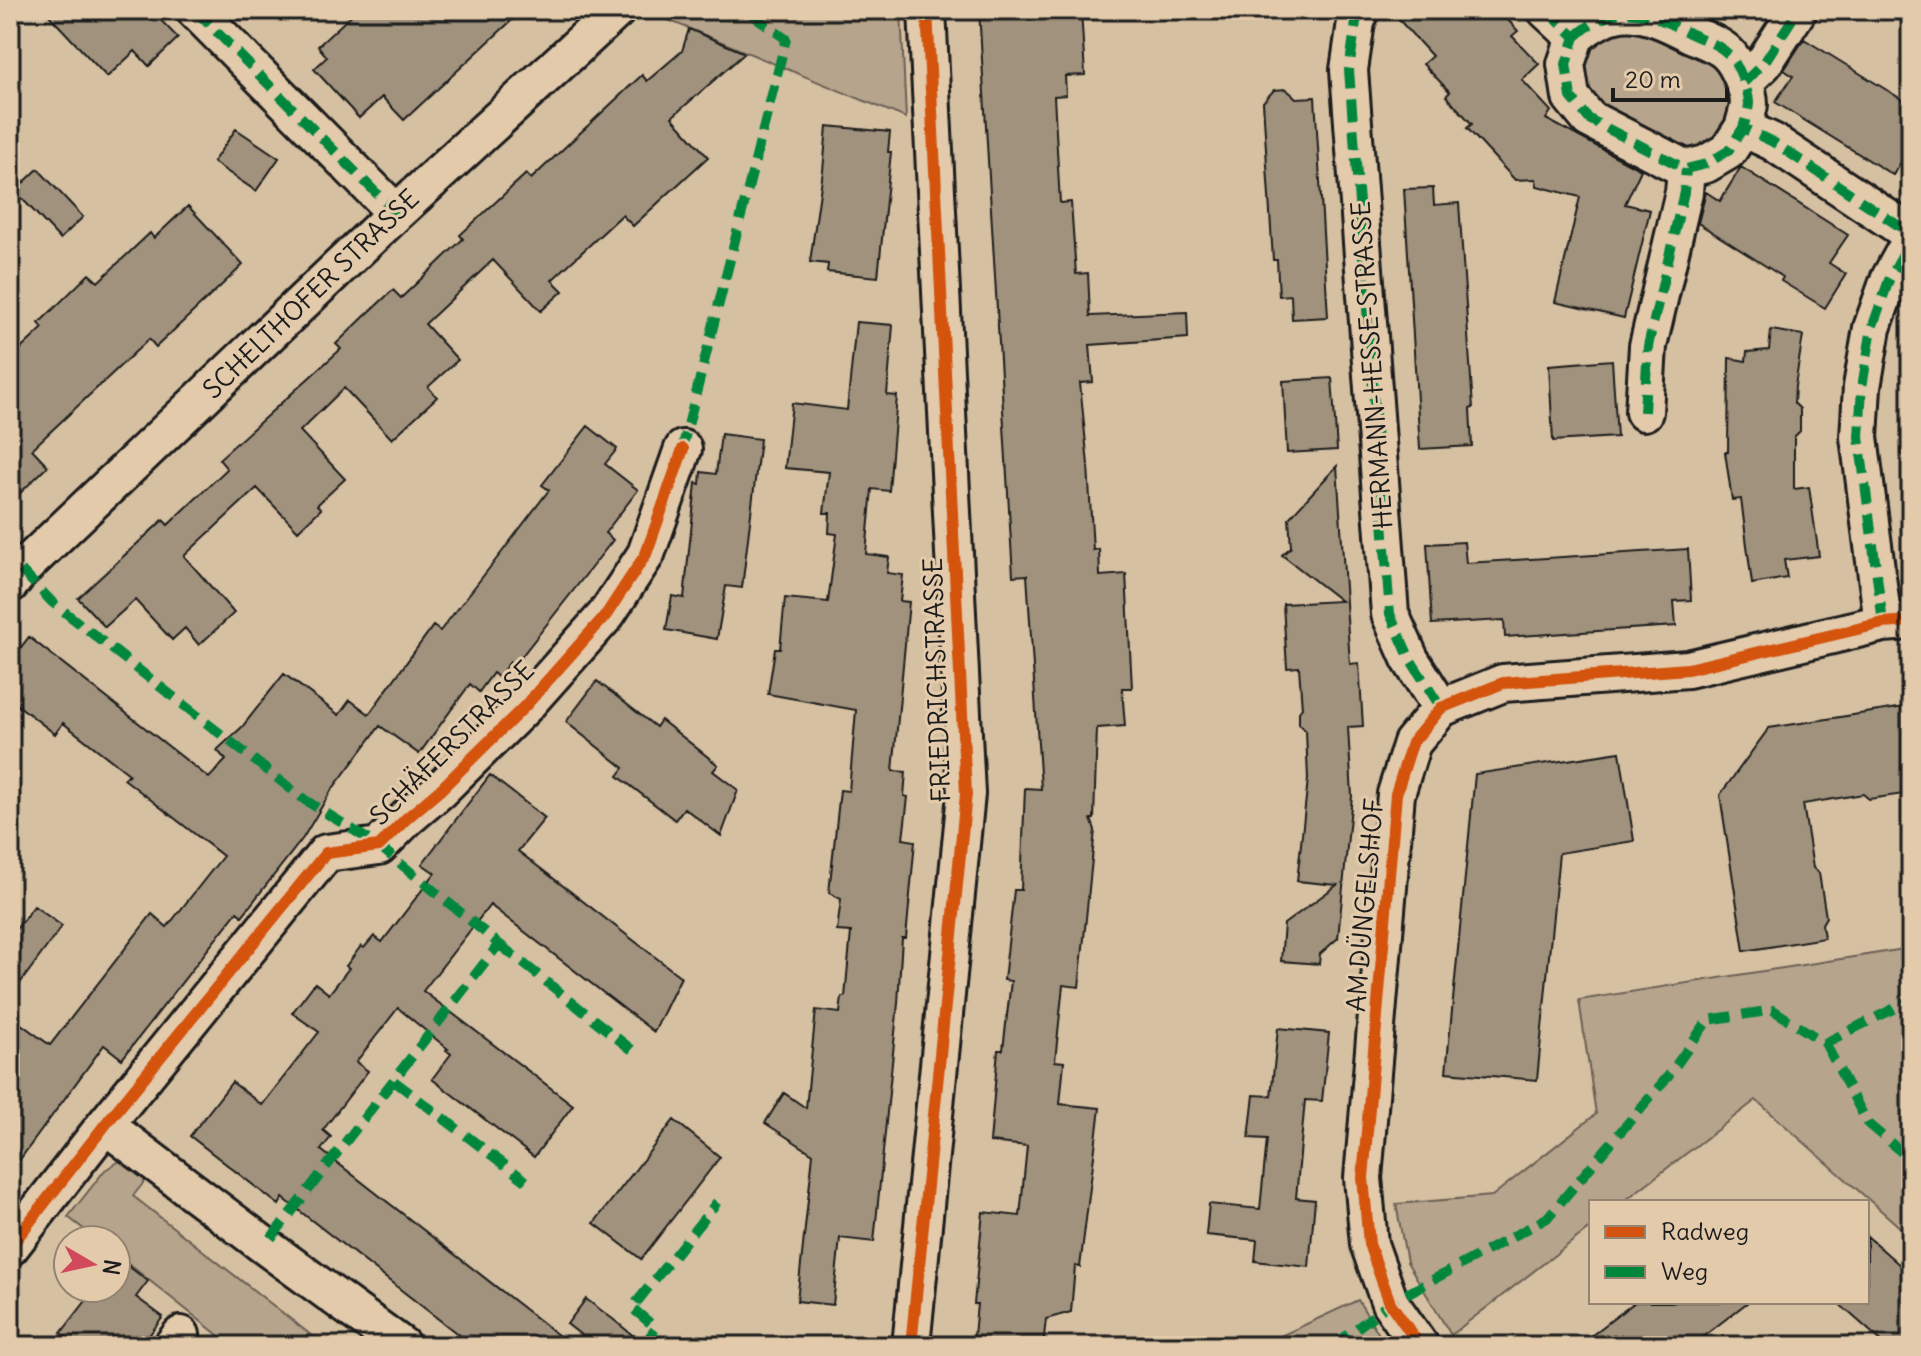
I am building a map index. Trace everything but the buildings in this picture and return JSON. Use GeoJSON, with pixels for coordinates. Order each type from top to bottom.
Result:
{"type":"FeatureCollection","features":[{"type":"Feature","properties":{"kind":"street"},"geometry":{"type":"LineString","coordinates":[[195,10],[396,213]]}},
{"type":"Feature","properties":{"kind":"street","name":"SCHELTHOFER STRASSE"},"geometry":{"type":"LineString","coordinates":[[10,584],[21,570],[396,213],[617,10]]}},
{"type":"Feature","properties":{"kind":"street","name":"FRIEDRICHSTRASSE"},"geometry":{"type":"LineString","coordinates":[[911,1346],[966,794],[927,10]]}},
{"type":"Feature","properties":{"kind":"street","name":"HERMANN-HESSE-STRASSE"},"geometry":{"type":"LineString","coordinates":[[1361,10],[1356,22],[1349,70],[1390,614],[1410,659],[1441,708]]}},
{"type":"Feature","properties":{"kind":"street"},"geometry":{"type":"LineString","coordinates":[[1546,10],[1575,37]]}},
{"type":"Feature","properties":{"kind":"street"},"geometry":{"type":"LineString","coordinates":[[1744,82],[1764,63],[1798,10]]}},
{"type":"Feature","properties":{"kind":"street"},"geometry":{"type":"LineString","coordinates":[[1630,11],[1660,18],[1727,52],[1744,82],[1749,102],[1743,128],[1728,151],[1706,164],[1686,169],[1589,119],[1571,97],[1566,64],[1575,37],[1590,24],[1609,15],[1630,11]]}},
{"type":"Feature","properties":{"kind":"street"},"geometry":{"type":"LineString","coordinates":[[1743,128],[1773,142],[1911,237],[1889,280],[1872,328],[1862,387],[1859,437],[1897,622]]}},
{"type":"Feature","properties":{"kind":"street"},"geometry":{"type":"LineString","coordinates":[[1644,412],[1648,346],[1684,192],[1686,169]]}},
{"type":"Feature","properties":{"kind":"street","name":"SCHÄFERSTRASSE"},"geometry":{"type":"LineString","coordinates":[[10,1247],[326,853],[379,846],[525,706],[606,615],[646,554],[683,449]]}},
{"type":"Feature","properties":{"kind":"street","name":"AM DÜNGELSHOF"},"geometry":{"type":"LineString","coordinates":[[1420,1346],[1390,1303],[1369,1244],[1363,1178],[1396,794],[1412,743],[1441,708],[1503,683],[1688,669],[1897,622]]}},
{"type":"Feature","properties":{"kind":"street"},"geometry":{"type":"LineString","coordinates":[[105,1125],[402,1346]]}},
{"type":"Feature","properties":{"kind":"shaded area"},"geometry":{"type":"Polygon","coordinates":[[[662,10],[901,10],[906,118],[656,15],[662,10]]]}},
{"type":"Feature","properties":{"kind":"shaded area"},"geometry":{"type":"Polygon","coordinates":[[[1627,24],[1702,55],[1728,76],[1735,99],[1731,121],[1723,134],[1690,151],[1589,100],[1581,78],[1585,55],[1601,36],[1627,24]]]}},
{"type":"Feature","properties":{"kind":"shaded area"},"geometry":{"type":"Polygon","coordinates":[[[1911,948],[1911,1237],[1756,1100],[1626,1200],[1589,1200],[1589,1229],[1451,1335],[1407,1262],[1396,1204],[1492,1196],[1596,1114],[1579,1000],[1911,948]]]}},
{"type":"Feature","properties":{"kind":"shaded area"},"geometry":{"type":"Polygon","coordinates":[[[123,1159],[153,1171],[133,1196],[325,1346],[232,1346],[132,1267],[132,1224],[77,1224],[68,1217],[105,1170],[123,1159]]]}},
{"type":"Feature","properties":{"kind":"shaded area"},"geometry":{"type":"Polygon","coordinates":[[[1358,1300],[1386,1346],[1259,1346],[1358,1300]]]}},
{"type":"Feature","properties":{"kind":"marked path"},"geometry":{"type":"LineString","coordinates":[[195,10],[396,213]]}},
{"type":"Feature","properties":{"kind":"marked path"},"geometry":{"type":"LineString","coordinates":[[681,453],[786,39],[746,10]]}},
{"type":"Feature","properties":{"kind":"marked path"},"geometry":{"type":"LineString","coordinates":[[1361,10],[1356,22],[1349,70],[1390,614],[1410,659],[1441,708]]}},
{"type":"Feature","properties":{"kind":"marked path"},"geometry":{"type":"LineString","coordinates":[[1546,10],[1575,37],[1566,64],[1571,97],[1589,119],[1686,169],[1706,164],[1728,151],[1743,128],[1773,142],[1911,234]]}},
{"type":"Feature","properties":{"kind":"marked path"},"geometry":{"type":"LineString","coordinates":[[1744,82],[1764,63],[1798,10]]}},
{"type":"Feature","properties":{"kind":"marked path"},"geometry":{"type":"LineString","coordinates":[[1575,37],[1604,18],[1630,12],[1658,19],[1714,44],[1731,57],[1745,84],[1749,104],[1743,128]]}},
{"type":"Feature","properties":{"kind":"marked path"},"geometry":{"type":"LineString","coordinates":[[1644,412],[1648,346],[1684,192],[1686,169]]}},
{"type":"Feature","properties":{"kind":"marked path"},"geometry":{"type":"LineString","coordinates":[[1883,623],[1859,437],[1862,387],[1872,328],[1889,280],[1911,240]]}},
{"type":"Feature","properties":{"kind":"marked path"},"geometry":{"type":"LineString","coordinates":[[21,570],[52,602],[305,800],[379,846],[499,944],[265,1246]]}},
{"type":"Feature","properties":{"kind":"marked path"},"geometry":{"type":"LineString","coordinates":[[499,944],[632,1050]]}},
{"type":"Feature","properties":{"kind":"marked path"},"geometry":{"type":"LineString","coordinates":[[1333,1346],[1390,1303],[1547,1218],[1669,1075],[1708,1020],[1773,1010],[1825,1043],[1911,1000]]}},
{"type":"Feature","properties":{"kind":"marked path"},"geometry":{"type":"LineString","coordinates":[[1825,1043],[1868,1124],[1911,1160]]}},
{"type":"Feature","properties":{"kind":"marked path"},"geometry":{"type":"LineString","coordinates":[[394,1081],[526,1181]]}},
{"type":"Feature","properties":{"kind":"marked path"},"geometry":{"type":"LineString","coordinates":[[643,1346],[656,1328],[632,1308],[717,1202]]}},
{"type":"Feature","properties":{"kind":"cycle path"},"geometry":{"type":"LineString","coordinates":[[911,1346],[966,794],[927,10]]}},
{"type":"Feature","properties":{"kind":"cycle path"},"geometry":{"type":"LineString","coordinates":[[10,1247],[326,853],[379,846],[525,706],[606,615],[646,554],[683,449]]}},
{"type":"Feature","properties":{"kind":"cycle path"},"geometry":{"type":"LineString","coordinates":[[1420,1346],[1390,1303],[1369,1244],[1363,1178],[1396,794],[1412,743],[1441,708],[1503,683],[1688,669],[1883,623],[1911,621]]}}]}
